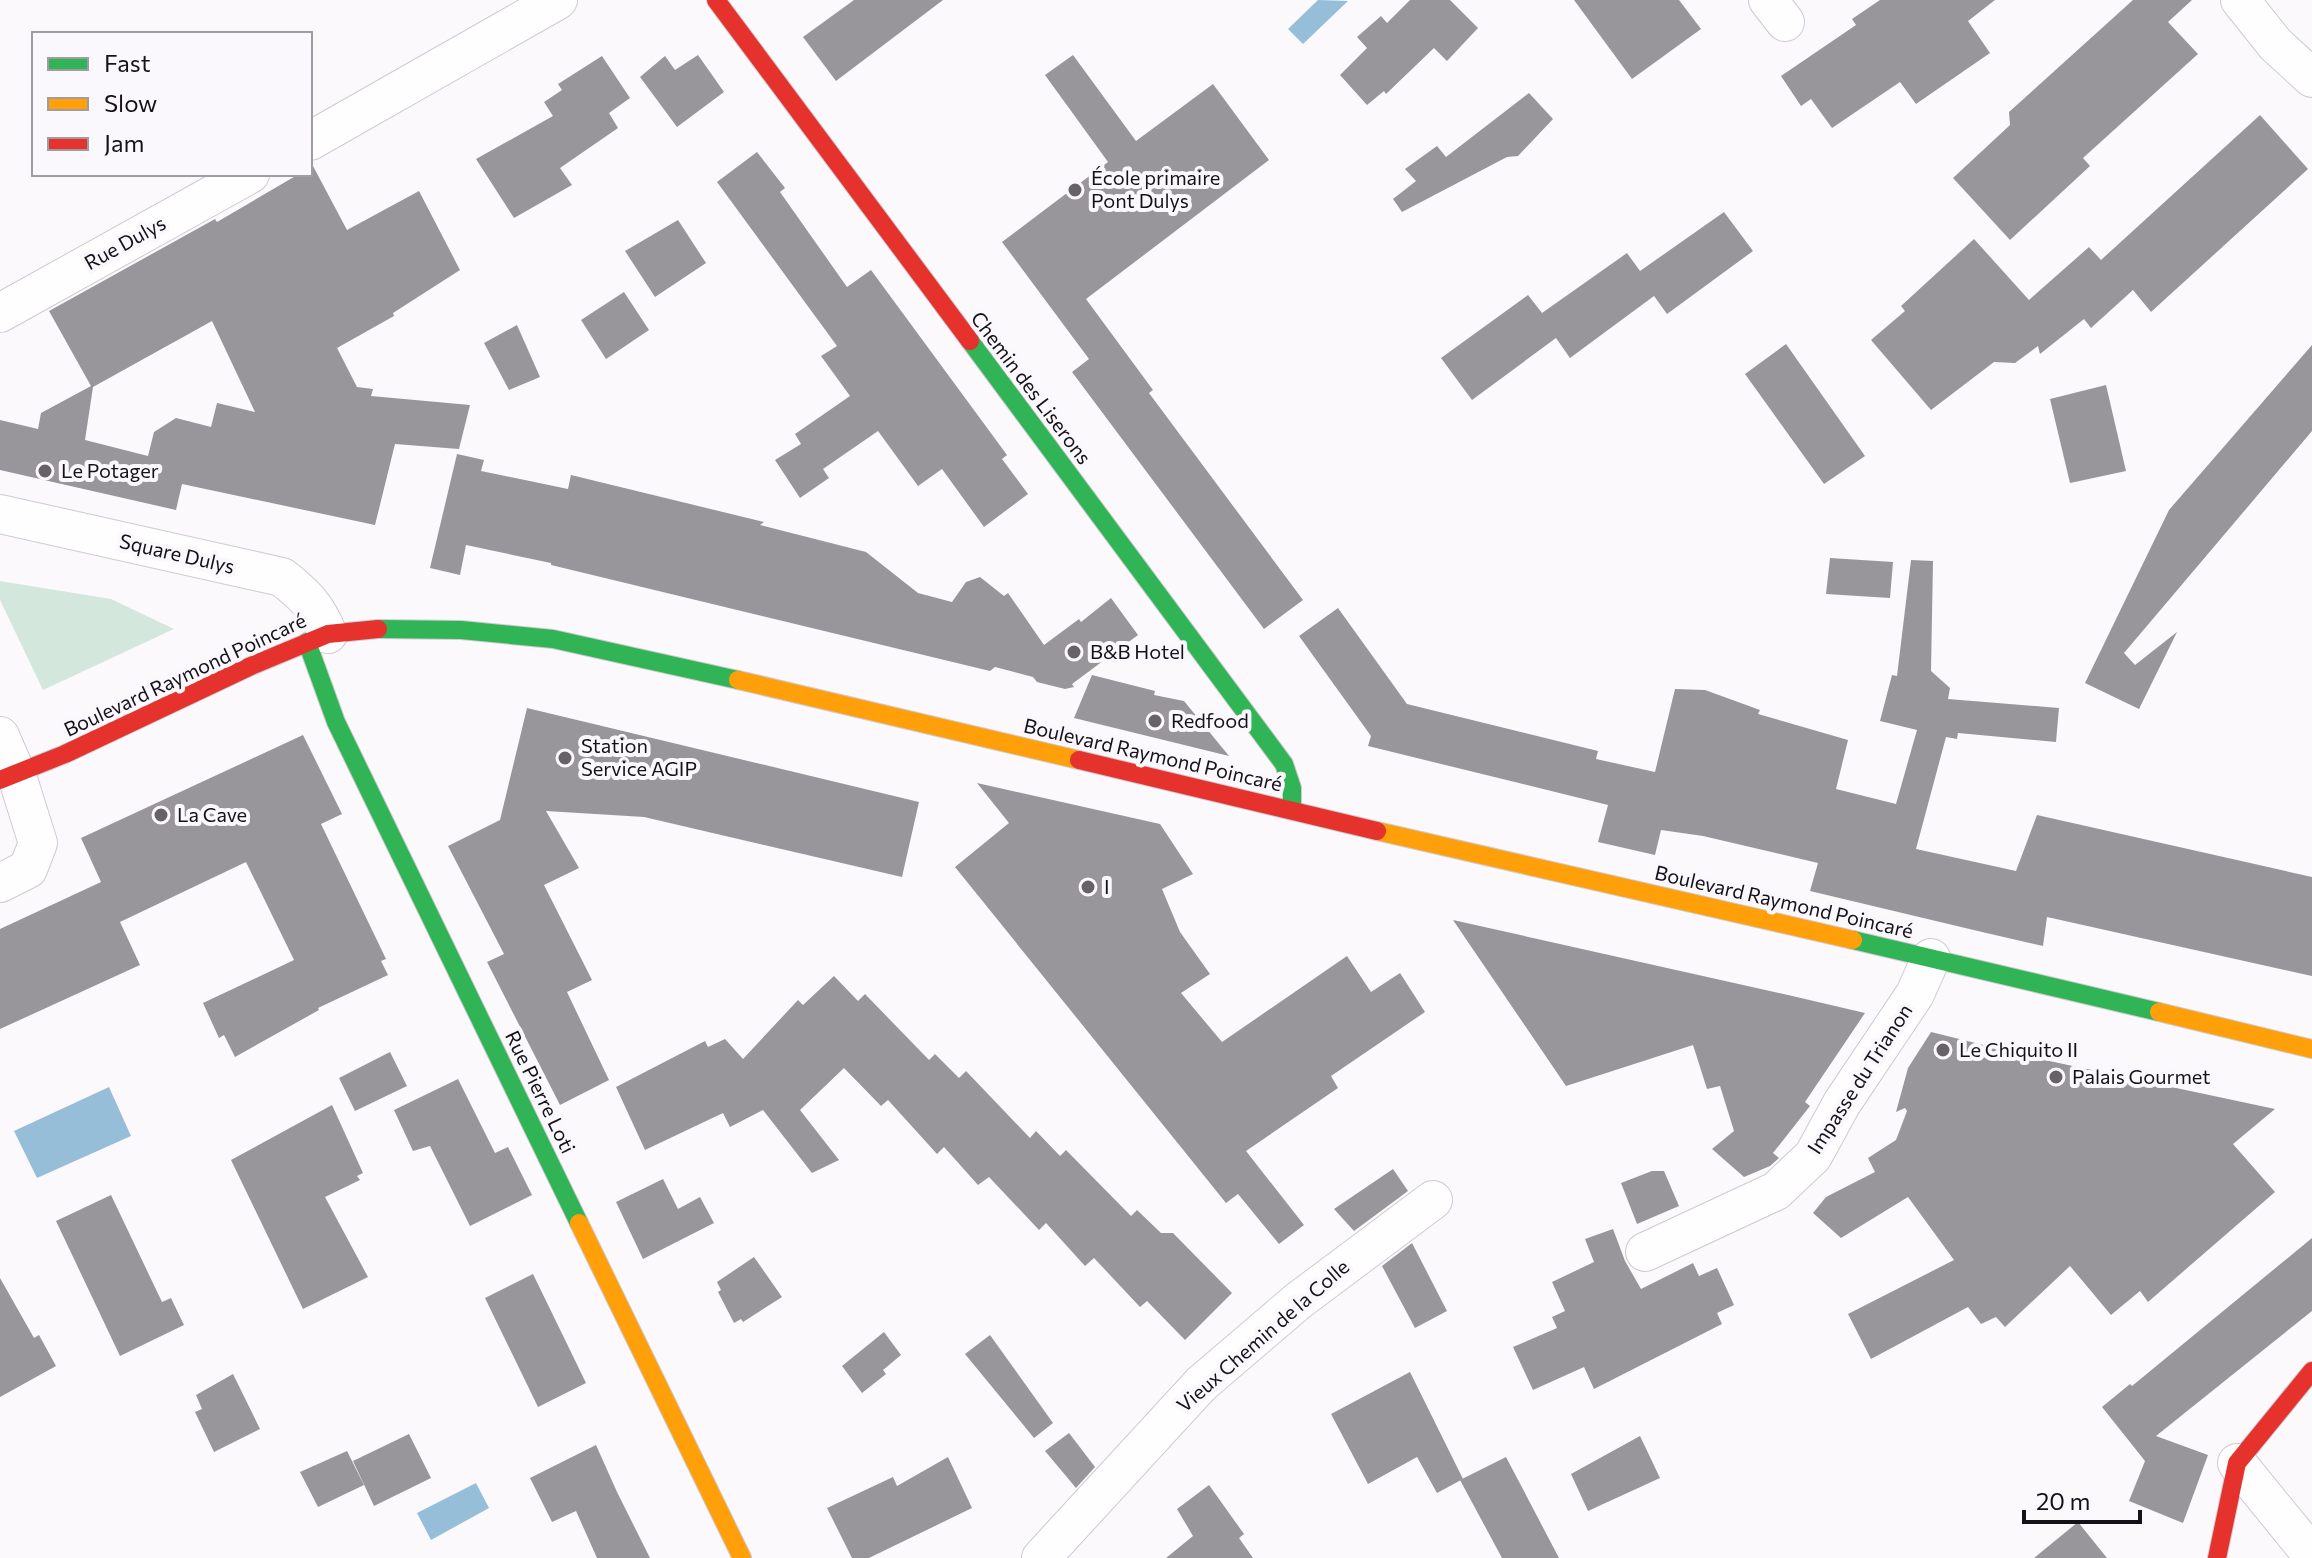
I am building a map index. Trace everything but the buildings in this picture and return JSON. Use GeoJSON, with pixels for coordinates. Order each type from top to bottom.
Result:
{"type":"FeatureCollection","features":[{"type":"Feature","properties":{"kind":"main road","name":"Chemin des Liserons"},"geometry":{"type":"LineString","coordinates":[[716,0],[1284,764],[1292,788],[1292,809]]}},
{"type":"Feature","properties":{"kind":"main road","name":"Boulevard Raymond Poincaré"},"geometry":{"type":"LineString","coordinates":[[8,776],[114,732],[318,638],[387,628],[461,630],[553,639],[2312,1049]]}},
{"type":"Feature","properties":{"kind":"main road","name":"Rue Pierre Loti"},"geometry":{"type":"LineString","coordinates":[[318,638],[336,722],[742,1558]]}},
{"type":"Feature","properties":{"kind":"main road"},"geometry":{"type":"LineString","coordinates":[[2217,1558],[2237,1463],[2310,1375]]}},
{"type":"Feature","properties":{"kind":"street"},"geometry":{"type":"LineString","coordinates":[[312,140],[558,0]]}},
{"type":"Feature","properties":{"kind":"street"},"geometry":{"type":"LineString","coordinates":[[2240,0],[2275,44],[2312,78]]}},
{"type":"Feature","properties":{"kind":"street","name":"Rue Dulys"},"geometry":{"type":"LineString","coordinates":[[0,313],[246,176]]}},
{"type":"Feature","properties":{"kind":"street","name":"Square Dulys"},"geometry":{"type":"LineString","coordinates":[[0,514],[282,577],[317,610],[318,638]]}},
{"type":"Feature","properties":{"kind":"street"},"geometry":{"type":"LineString","coordinates":[[0,736],[8,776],[38,843],[28,869],[0,883]]}},
{"type":"Feature","properties":{"kind":"street","name":"Impasse du Trianon"},"geometry":{"type":"LineString","coordinates":[[1645,1252],[1776,1191],[1813,1156],[1842,1103],[1915,994],[1931,958]]}},
{"type":"Feature","properties":{"kind":"street","name":"Vieux Chemin de la Colle"},"geometry":{"type":"LineString","coordinates":[[1041,1558],[1057,1537],[1201,1384],[1298,1301],[1433,1200]]}},
{"type":"Feature","properties":{"kind":"street"},"geometry":{"type":"LineString","coordinates":[[2237,1463],[2312,1555]]}},
{"type":"Feature","properties":{"kind":"green space"},"geometry":{"type":"Polygon","coordinates":[[[0,581],[111,599],[174,629],[43,690],[0,600],[0,581]]]}},
{"type":"Feature","properties":{"kind":"water"},"geometry":{"type":"Polygon","coordinates":[[[1318,0],[1348,1],[1303,44],[1288,29],[1318,0]]]}},
{"type":"Feature","properties":{"kind":"water"},"geometry":{"type":"Polygon","coordinates":[[[109,1087],[131,1136],[37,1178],[14,1131],[109,1087]]]}},
{"type":"Feature","properties":{"kind":"water"},"geometry":{"type":"Polygon","coordinates":[[[476,1483],[489,1508],[431,1540],[417,1513],[476,1483]]]}},
{"type":"Feature","properties":{"kind":"traffic: fast"},"geometry":{"type":"LineString","coordinates":[[970,341],[1284,764],[1292,788],[1292,809]]}},
{"type":"Feature","properties":{"kind":"traffic: fast"},"geometry":{"type":"LineString","coordinates":[[378,629],[461,630],[553,639],[738,680]]}},
{"type":"Feature","properties":{"kind":"traffic: fast"},"geometry":{"type":"LineString","coordinates":[[307,642],[336,722],[579,1223]]}},
{"type":"Feature","properties":{"kind":"traffic: fast"},"geometry":{"type":"LineString","coordinates":[[1853,940],[2159,1012]]}},
{"type":"Feature","properties":{"kind":"traffic: slow"},"geometry":{"type":"LineString","coordinates":[[738,680],[1079,760]]}},
{"type":"Feature","properties":{"kind":"traffic: slow"},"geometry":{"type":"LineString","coordinates":[[1377,831],[1853,940]]}},
{"type":"Feature","properties":{"kind":"traffic: slow"},"geometry":{"type":"LineString","coordinates":[[2159,1012],[2312,1049]]}},
{"type":"Feature","properties":{"kind":"traffic: slow"},"geometry":{"type":"LineString","coordinates":[[579,1223],[742,1558]]}},
{"type":"Feature","properties":{"kind":"traffic: jam"},"geometry":{"type":"LineString","coordinates":[[716,0],[970,341]]}},
{"type":"Feature","properties":{"kind":"traffic: jam"},"geometry":{"type":"LineString","coordinates":[[0,780],[65,754],[251,666],[328,634],[378,629]]}},
{"type":"Feature","properties":{"kind":"traffic: jam"},"geometry":{"type":"LineString","coordinates":[[1079,760],[1377,831]]}},
{"type":"Feature","properties":{"kind":"traffic: jam"},"geometry":{"type":"LineString","coordinates":[[2217,1558],[2237,1463],[2312,1371]]}},
{"type":"Feature","properties":{"kind":"place","name":"École primaire Pont Dulys"},"geometry":{"type":"Point","coordinates":[1075,190]}},
{"type":"Feature","properties":{"kind":"place","name":"Le Potager"},"geometry":{"type":"Point","coordinates":[45,471]}},
{"type":"Feature","properties":{"kind":"place","name":"B&B Hotel"},"geometry":{"type":"Point","coordinates":[1074,652]}},
{"type":"Feature","properties":{"kind":"place","name":"Redfood"},"geometry":{"type":"Point","coordinates":[1155,721]}},
{"type":"Feature","properties":{"kind":"place","name":"Station Service AGIP"},"geometry":{"type":"Point","coordinates":[565,758]}},
{"type":"Feature","properties":{"kind":"place","name":"La Cave"},"geometry":{"type":"Point","coordinates":[161,815]}},
{"type":"Feature","properties":{"kind":"place","name":"I"},"geometry":{"type":"Point","coordinates":[1088,887]}},
{"type":"Feature","properties":{"kind":"place","name":"Le Chiquito II"},"geometry":{"type":"Point","coordinates":[1943,1050]}},
{"type":"Feature","properties":{"kind":"place","name":"Palais Gourmet"},"geometry":{"type":"Point","coordinates":[2056,1077]}}]}
